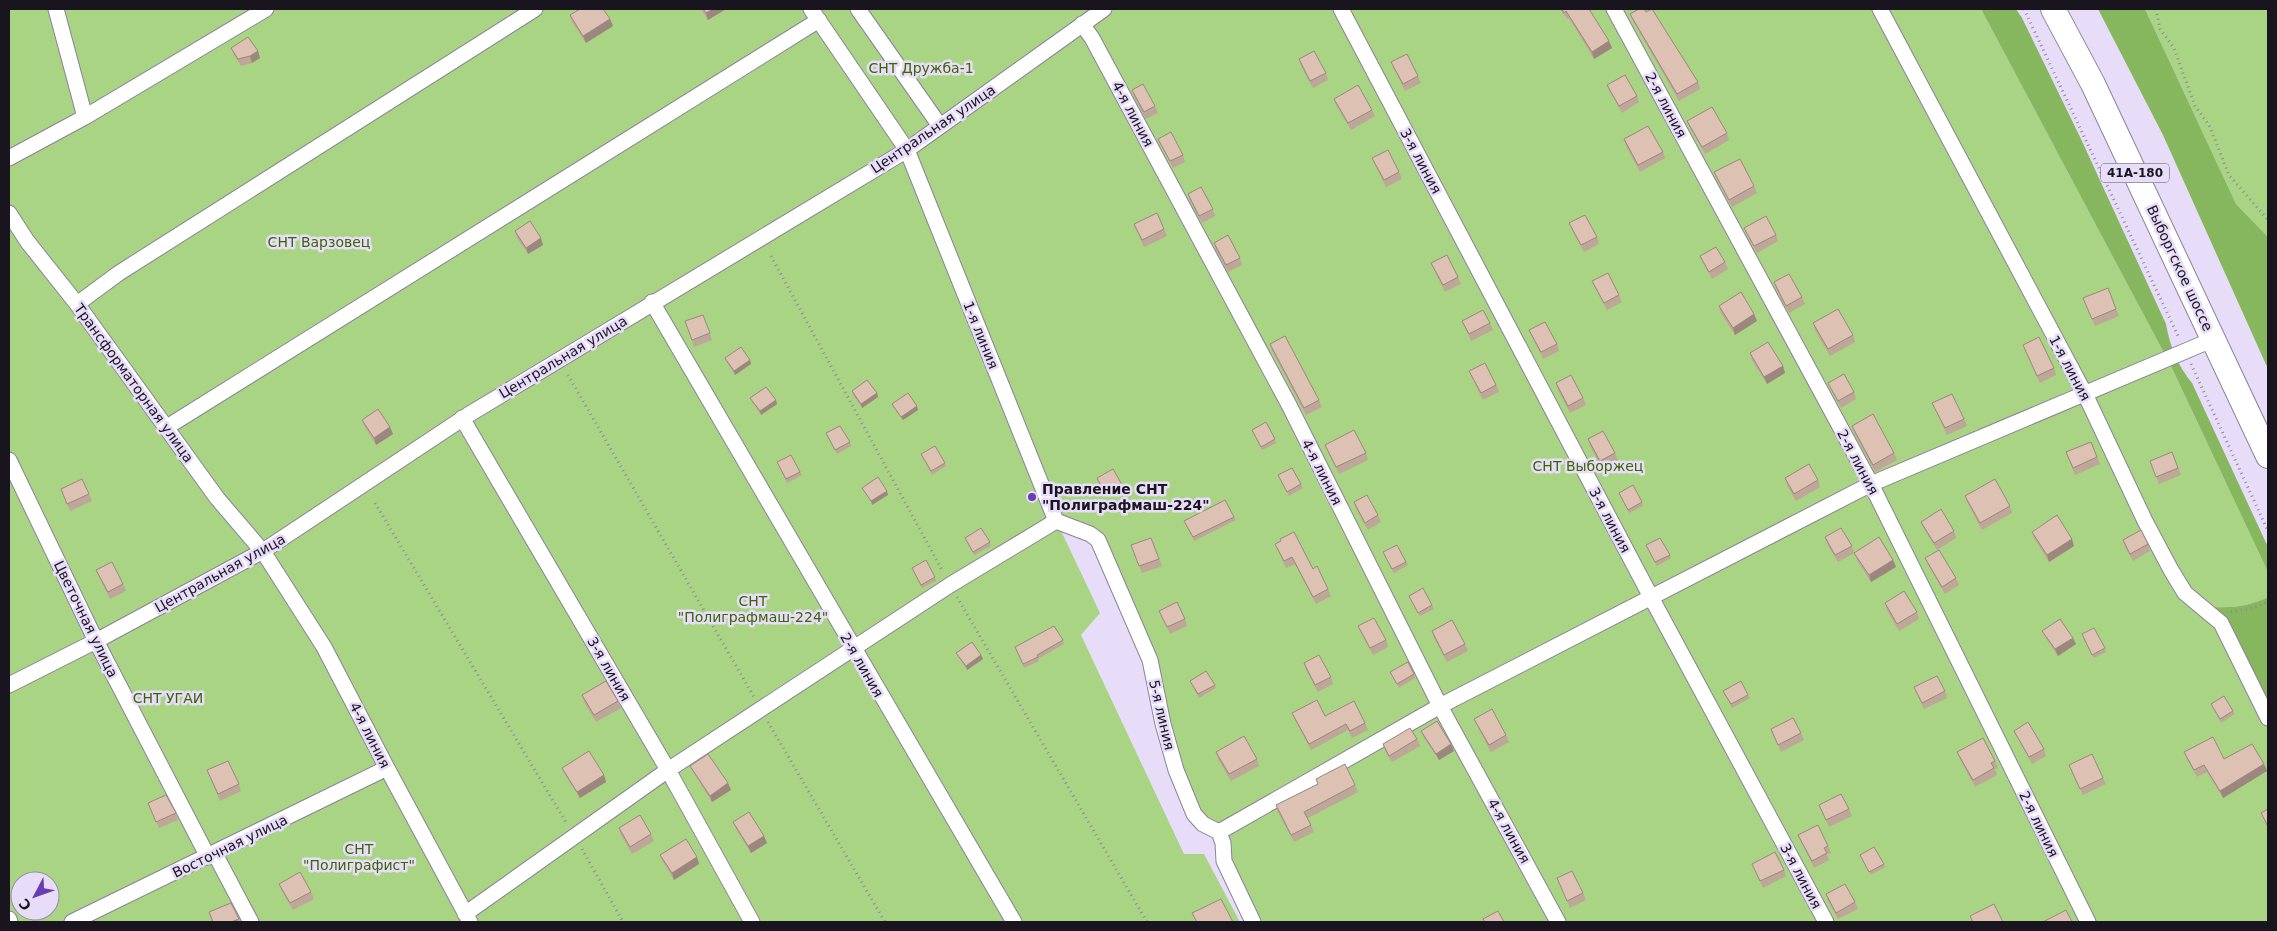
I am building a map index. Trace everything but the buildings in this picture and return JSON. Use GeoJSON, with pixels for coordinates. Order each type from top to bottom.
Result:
{"type":"FeatureCollection","features":[{"type":"Feature","properties":{"kind":"main road","name":"Выборгское шоссе"},"geometry":{"type":"LineString","coordinates":[[2053,9],[2092,84],[2214,339]]}},
{"type":"Feature","properties":{"kind":"main road","name":"41А-180"},"geometry":{"type":"LineString","coordinates":[[2214,339],[2268,456]]}},
{"type":"Feature","properties":{"kind":"street"},"geometry":{"type":"LineString","coordinates":[[56,9],[85,117]]}},
{"type":"Feature","properties":{"kind":"street"},"geometry":{"type":"LineString","coordinates":[[9,158],[85,117],[266,9]]}},
{"type":"Feature","properties":{"kind":"street"},"geometry":{"type":"LineString","coordinates":[[77,304],[119,273],[535,9]]}},
{"type":"Feature","properties":{"kind":"street"},"geometry":{"type":"LineString","coordinates":[[858,9],[940,126]]}},
{"type":"Feature","properties":{"kind":"street","name":"Центральная улица"},"geometry":{"type":"LineString","coordinates":[[9,685],[96,641],[263,551],[462,418],[907,150],[1104,9]]}},
{"type":"Feature","properties":{"kind":"street","name":"3-я линия"},"geometry":{"type":"LineString","coordinates":[[1341,9],[1652,599],[1826,922]]}},
{"type":"Feature","properties":{"kind":"street","name":"2-я линия"},"geometry":{"type":"LineString","coordinates":[[1614,9],[1871,484],[2088,922]]}},
{"type":"Feature","properties":{"kind":"street","name":"1-я линия"},"geometry":{"type":"LineString","coordinates":[[1880,9],[2085,394],[2145,521],[2171,570],[2185,593],[2221,623],[2268,718]]}},
{"type":"Feature","properties":{"kind":"street"},"geometry":{"type":"LineString","coordinates":[[167,427],[815,14]]}},
{"type":"Feature","properties":{"kind":"street","name":"1-я линия"},"geometry":{"type":"LineString","coordinates":[[815,14],[907,150],[1056,521]]}},
{"type":"Feature","properties":{"kind":"street","name":"4-я линия"},"geometry":{"type":"LineString","coordinates":[[1082,24],[1092,38],[1289,405],[1440,706],[1558,922]]}},
{"type":"Feature","properties":{"kind":"street","name":"Трансформаторная улица"},"geometry":{"type":"LineString","coordinates":[[9,213],[27,241],[77,304],[217,498],[263,551]]}},
{"type":"Feature","properties":{"kind":"street","name":"2-я линия"},"geometry":{"type":"LineString","coordinates":[[652,302],[1014,922]]}},
{"type":"Feature","properties":{"kind":"street"},"geometry":{"type":"LineString","coordinates":[[1253,922],[1227,868],[1219,832],[1440,706],[1652,599],[1871,484],[2214,339]]}},
{"type":"Feature","properties":{"kind":"street","name":"3-я линия"},"geometry":{"type":"LineString","coordinates":[[462,418],[668,770],[752,922]]}},
{"type":"Feature","properties":{"kind":"street","name":"Цветочная улица"},"geometry":{"type":"LineString","coordinates":[[9,460],[96,641],[211,856],[251,922]]}},
{"type":"Feature","properties":{"kind":"street"},"geometry":{"type":"LineString","coordinates":[[468,918],[574,836],[668,770],[950,585],[1056,521]]}},
{"type":"Feature","properties":{"kind":"street","name":"5-я линия"},"geometry":{"type":"LineString","coordinates":[[1056,521],[1090,534],[1098,540],[1150,660],[1163,724],[1176,770],[1194,814],[1203,824],[1219,832]]}},
{"type":"Feature","properties":{"kind":"street","name":"4-я линия"},"geometry":{"type":"LineString","coordinates":[[263,551],[324,647],[468,918]]}},
{"type":"Feature","properties":{"kind":"street","name":"Восточная улица"},"geometry":{"type":"LineString","coordinates":[[72,922],[211,856],[387,768]]}},
{"type":"Feature","properties":{"kind":"path"},"geometry":{"type":"LineString","coordinates":[[2024,9],[2127,225],[2268,531]]}},
{"type":"Feature","properties":{"kind":"path"},"geometry":{"type":"LineString","coordinates":[[2156,9],[2160,29],[2174,48],[2195,106],[2209,125],[2229,175],[2268,220]]}},
{"type":"Feature","properties":{"kind":"path"},"geometry":{"type":"LineString","coordinates":[[568,375],[885,922]]}},
{"type":"Feature","properties":{"kind":"path"},"geometry":{"type":"LineString","coordinates":[[375,503],[574,836],[623,922]]}},
{"type":"Feature","properties":{"kind":"path"},"geometry":{"type":"LineString","coordinates":[[2208,613],[2237,611],[2268,602]]}},
{"type":"Feature","properties":{"kind":"green space"},"geometry":{"type":"Polygon","coordinates":[[[9,9],[1981,9],[2171,366],[2268,572],[2268,597],[2242,606],[2214,607],[2268,718],[2268,922],[1254,922],[1223,843],[1199,819],[1147,665],[1098,540],[1055,518],[1100,613],[1081,635],[1184,854],[1204,854],[1240,922],[9,922],[9,9]]]}},
{"type":"Feature","properties":{"kind":"green space"},"geometry":{"type":"Polygon","coordinates":[[[1981,9],[2016,9],[2022,18],[2081,139],[2166,324],[2175,356],[2192,383],[2268,547],[2268,572],[2171,366],[1981,9]]]}},
{"type":"Feature","properties":{"kind":"green space"},"geometry":{"type":"Polygon","coordinates":[[[2098,9],[2145,9],[2236,204],[2268,237],[2268,369],[2163,135],[2098,9]]]}},
{"type":"Feature","properties":{"kind":"green space"},"geometry":{"type":"Polygon","coordinates":[[[2145,9],[2268,9],[2268,237],[2236,204],[2145,9]]]}},
{"type":"Feature","properties":{"kind":"green space"},"geometry":{"type":"Polygon","coordinates":[[[2268,597],[2268,718],[2214,607],[2242,606],[2268,597]]]}},
{"type":"Feature","properties":{"kind":"place","name":"Правление СНТ \"Полиграфмаш-224\""},"geometry":{"type":"Point","coordinates":[1032,497]}},
{"type":"Feature","properties":{"kind":"park label","name":"СНТ Дружба-1"},"geometry":{"type":"Point","coordinates":[921,68]}},
{"type":"Feature","properties":{"kind":"park label","name":"СНТ Варзовец"},"geometry":{"type":"Point","coordinates":[319,242]}},
{"type":"Feature","properties":{"kind":"park label","name":"СНТ Выборжец"},"geometry":{"type":"Point","coordinates":[1588,466]}},
{"type":"Feature","properties":{"kind":"park label","name":"СНТ \"Полиграфмаш-224\""},"geometry":{"type":"Point","coordinates":[753,610]}},
{"type":"Feature","properties":{"kind":"park label","name":"СНТ УГАИ"},"geometry":{"type":"Point","coordinates":[168,698]}},
{"type":"Feature","properties":{"kind":"park label","name":"СНТ \"Полиграфист\""},"geometry":{"type":"Point","coordinates":[359,858]}}]}
